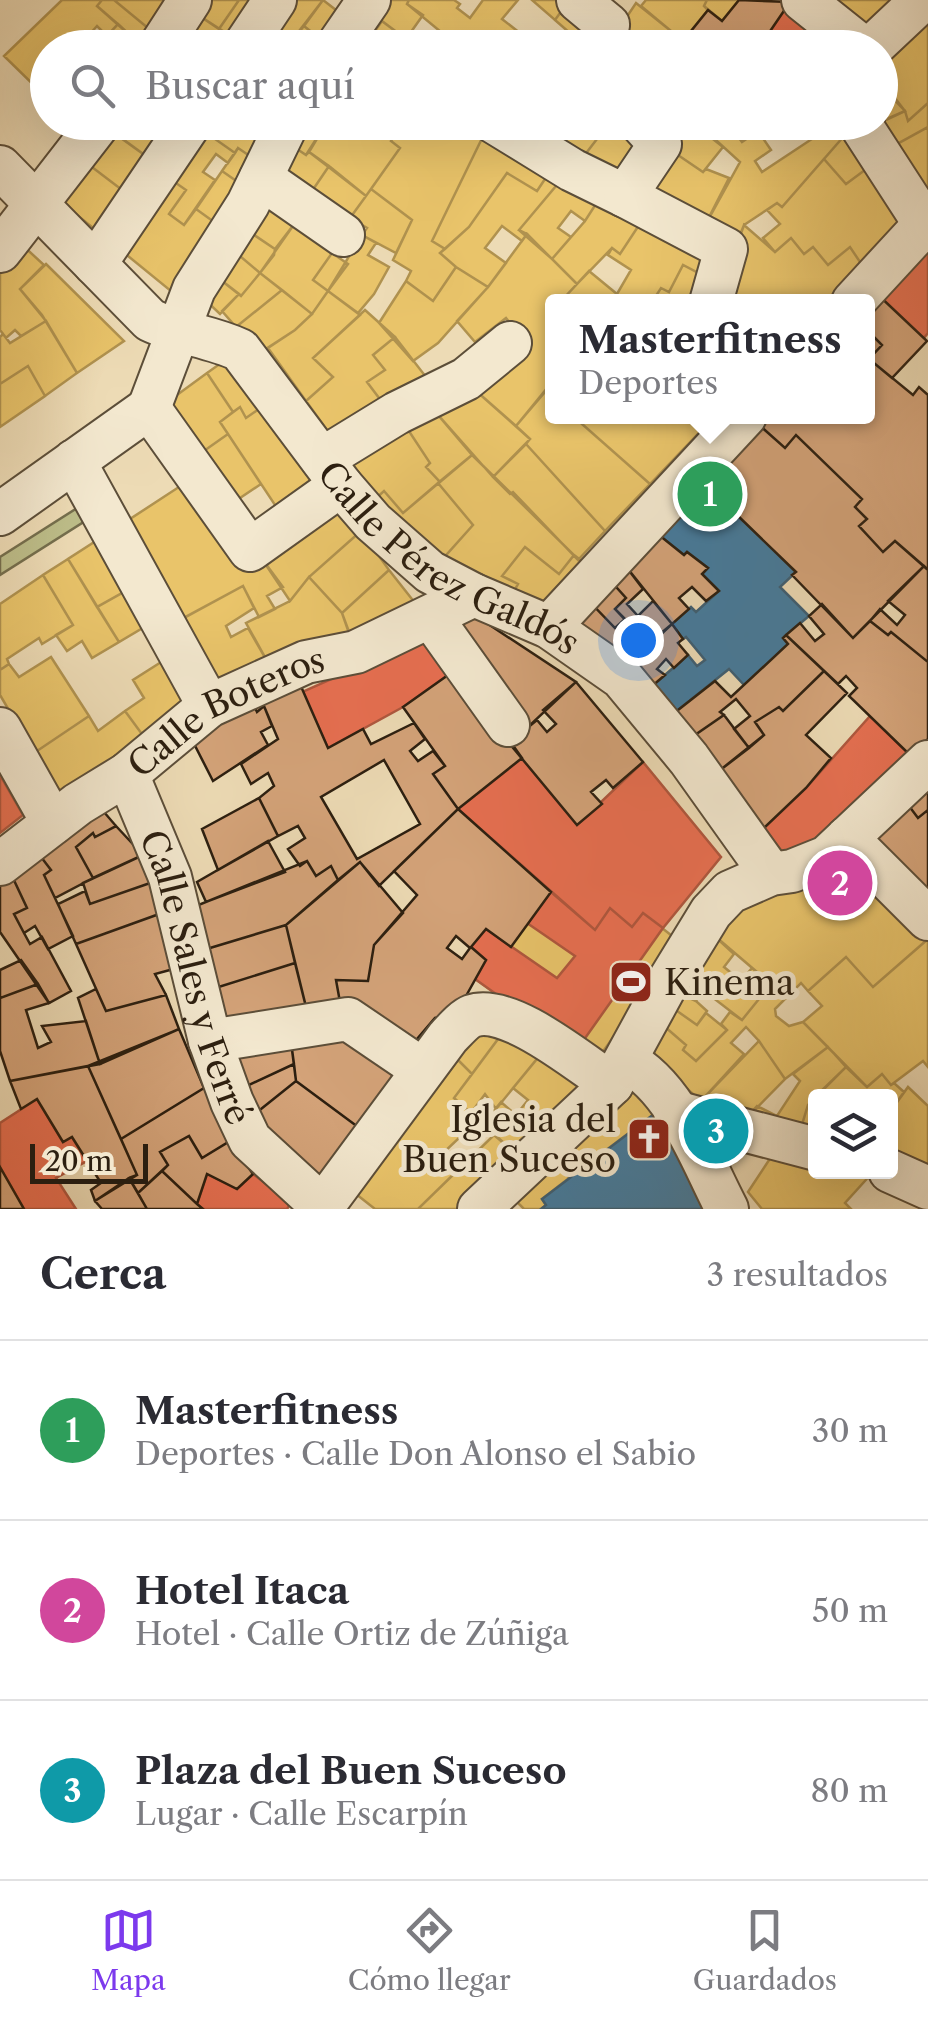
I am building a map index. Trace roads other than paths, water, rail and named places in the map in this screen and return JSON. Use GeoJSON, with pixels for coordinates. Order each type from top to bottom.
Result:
{"type":"FeatureCollection","features":[{"type":"Feature","properties":{"kind":"street"},"geometry":{"type":"LineString","coordinates":[[171,30],[190,0]]}},
{"type":"Feature","properties":{"kind":"street"},"geometry":{"type":"LineString","coordinates":[[255,30],[274,0]]}},
{"type":"Feature","properties":{"kind":"street"},"geometry":{"type":"LineString","coordinates":[[348,30],[369,0]]}},
{"type":"Feature","properties":{"kind":"street"},"geometry":{"type":"LineString","coordinates":[[578,0],[608,25],[607,30]]}},
{"type":"Feature","properties":{"kind":"street"},"geometry":{"type":"LineString","coordinates":[[803,0],[840,30]]}},
{"type":"Feature","properties":{"kind":"street"},"geometry":{"type":"LineString","coordinates":[[891,30],[922,0]]}},
{"type":"Feature","properties":{"kind":"street"},"geometry":{"type":"LineString","coordinates":[[0,251],[86,140]]}},
{"type":"Feature","properties":{"kind":"street"},"geometry":{"type":"LineString","coordinates":[[94,264],[179,140]]}},
{"type":"Feature","properties":{"kind":"street"},"geometry":{"type":"LineString","coordinates":[[0,514],[149,408],[163,326],[194,290],[248,204],[279,140]]}},
{"type":"Feature","properties":{"kind":"street"},"geometry":{"type":"LineString","coordinates":[[523,140],[572,170],[726,249],[712,294]]}},
{"type":"Feature","properties":{"kind":"street"},"geometry":{"type":"LineString","coordinates":[[625,196],[660,144],[656,140]]}},
{"type":"Feature","properties":{"kind":"street"},"geometry":{"type":"LineString","coordinates":[[861,294],[926,227],[870,140]]}},
{"type":"Feature","properties":{"kind":"street"},"geometry":{"type":"LineString","coordinates":[[0,168],[94,264],[163,326]]}},
{"type":"Feature","properties":{"kind":"street"},"geometry":{"type":"LineString","coordinates":[[260,178],[344,235]]}},
{"type":"Feature","properties":{"kind":"street","name":"Calle Pérez Galdós"},"geometry":{"type":"LineString","coordinates":[[163,326],[218,340],[240,350],[331,472],[374,522],[430,572],[549,627],[622,678],[689,759],[771,874]]}},
{"type":"Feature","properties":{"kind":"street"},"geometry":{"type":"LineString","coordinates":[[149,408],[250,550],[397,412],[466,379],[510,343]]}},
{"type":"Feature","properties":{"kind":"street"},"geometry":{"type":"LineString","coordinates":[[549,627],[735,424]]}},
{"type":"Feature","properties":{"kind":"street"},"geometry":{"type":"LineString","coordinates":[[74,461],[209,706]]}},
{"type":"Feature","properties":{"kind":"street","name":"Calle Boteros"},"geometry":{"type":"LineString","coordinates":[[0,864],[53,823],[128,774],[209,706],[306,662],[356,652],[474,595]]}},
{"type":"Feature","properties":{"kind":"street"},"geometry":{"type":"LineString","coordinates":[[430,617],[508,725]]}},
{"type":"Feature","properties":{"kind":"street"},"geometry":{"type":"LineString","coordinates":[[0,729],[53,823]]}},
{"type":"Feature","properties":{"kind":"street"},"geometry":{"type":"LineString","coordinates":[[479,1209],[619,1073],[710,912],[730,892],[771,874],[792,871],[827,857],[928,762]]}},
{"type":"Feature","properties":{"kind":"street","name":"Calle Sales y Ferré"},"geometry":{"type":"LineString","coordinates":[[128,774],[170,877],[210,1041],[250,1140],[324,1208]]}},
{"type":"Feature","properties":{"kind":"street"},"geometry":{"type":"LineString","coordinates":[[847,838],[928,919]]}},
{"type":"Feature","properties":{"kind":"street"},"geometry":{"type":"LineString","coordinates":[[324,1208],[448,1036],[471,1016],[495,1015],[518,1022],[619,1073],[646,1072],[675,1112],[727,1209]]}},
{"type":"Feature","properties":{"kind":"street"},"geometry":{"type":"LineString","coordinates":[[210,1041],[348,1019],[423,1070]]}},
{"type":"Feature","properties":{"kind":"street"},"geometry":{"type":"LineString","coordinates":[[675,1112],[808,1147]]}},
{"type":"Feature","properties":{"kind":"street"},"geometry":{"type":"LineString","coordinates":[[898,1175],[928,1188]]}},
{"type":"Feature","properties":{"kind":"place","name":"Masterfitness"},"geometry":{"type":"Point","coordinates":[710,494]}},
{"type":"Feature","properties":{"kind":"place","name":"Hotel Itaca"},"geometry":{"type":"Point","coordinates":[840,883]}},
{"type":"Feature","properties":{"kind":"place","name":"Kinema"},"geometry":{"type":"Point","coordinates":[631,982]}},
{"type":"Feature","properties":{"kind":"place","name":"Plaza del Buen Suceso"},"geometry":{"type":"Point","coordinates":[716,1131]}},
{"type":"Feature","properties":{"kind":"place","name":"Iglesia del Buen Suceso"},"geometry":{"type":"Point","coordinates":[649,1139]}}]}
